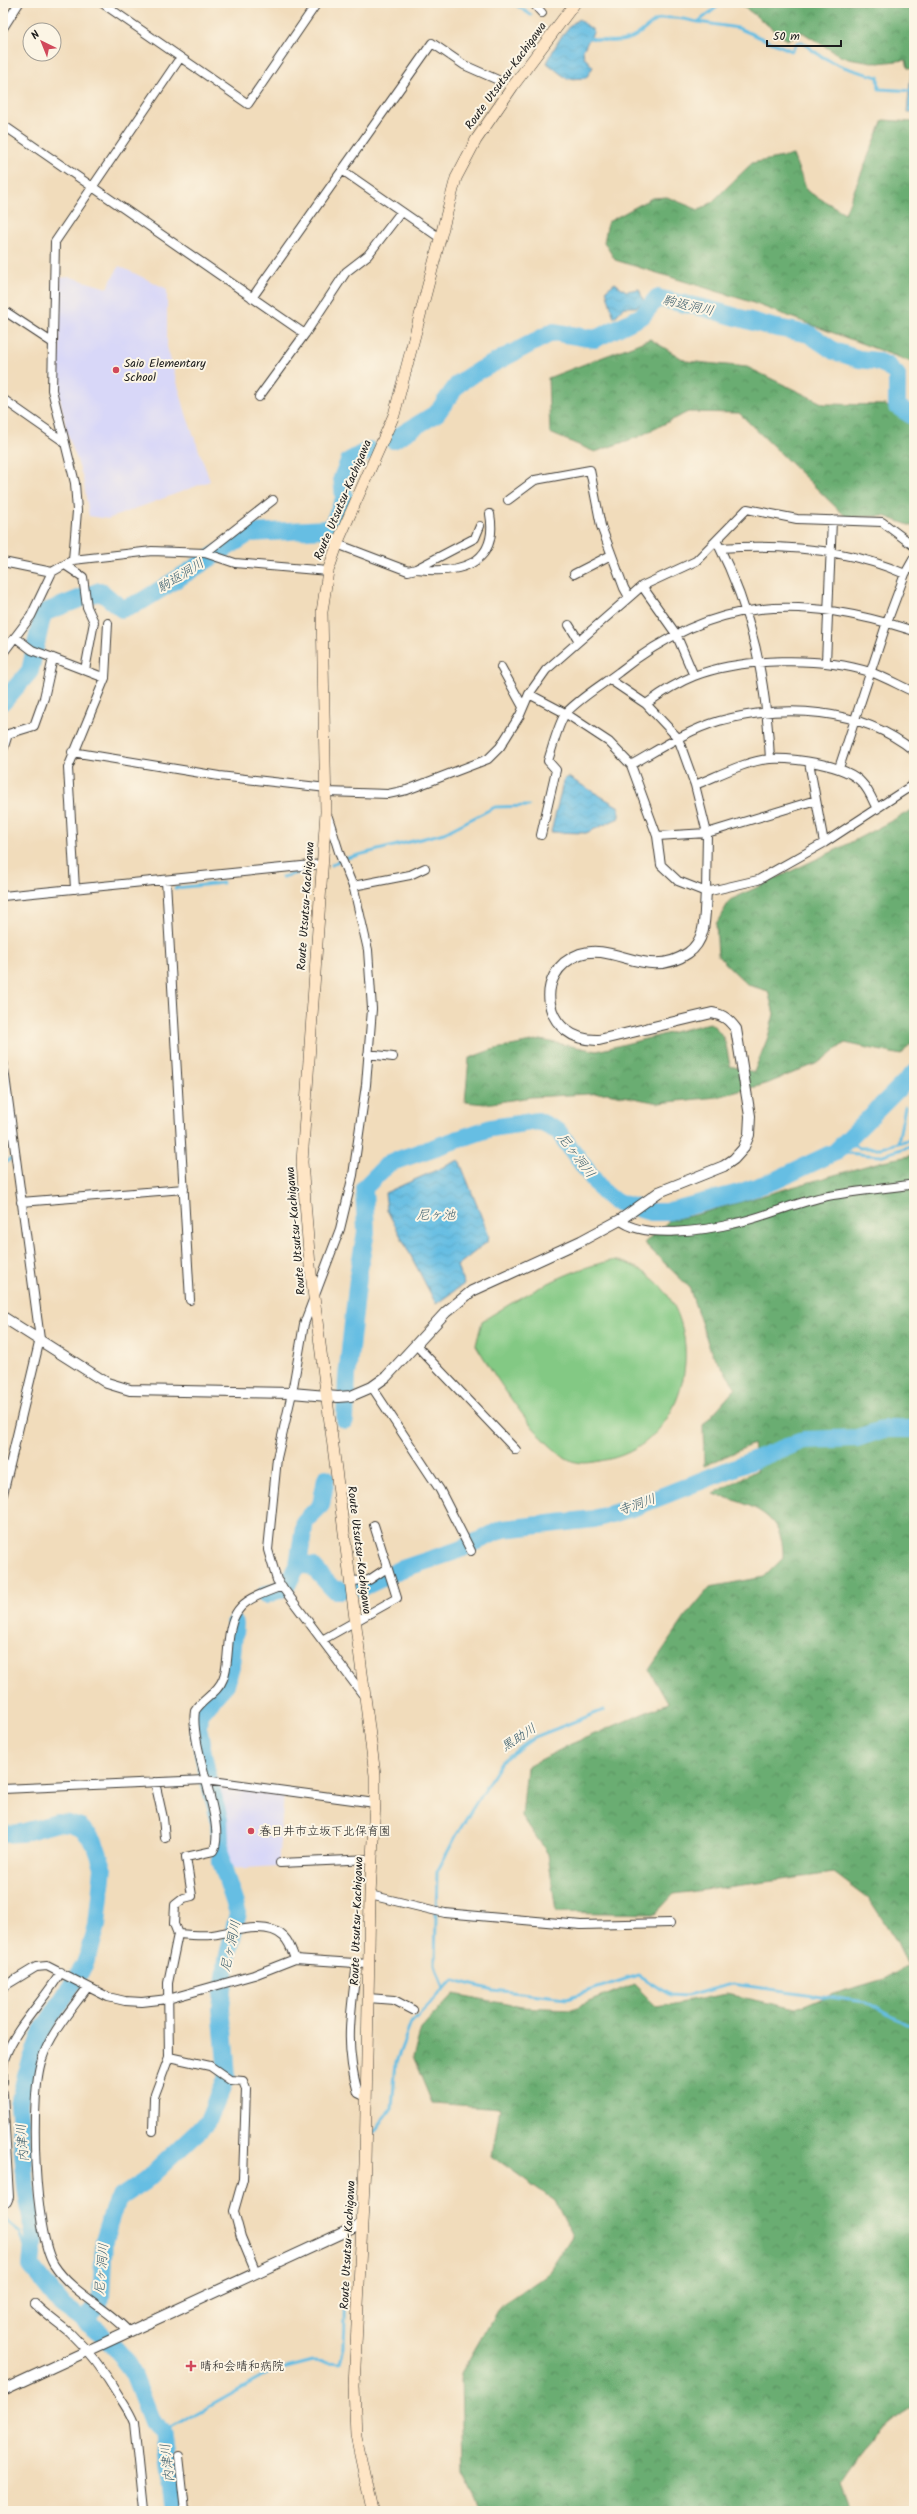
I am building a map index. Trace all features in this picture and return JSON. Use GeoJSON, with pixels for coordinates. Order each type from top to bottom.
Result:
{"type":"FeatureCollection","features":[{"type":"Feature","properties":{"kind":"main road","name":"Route Utsutsu-Kachigawa"},"geometry":{"type":"LineString","coordinates":[[372,2511],[358,2447],[355,2416],[354,2367],[362,2224],[366,2097],[368,1998],[363,1964],[370,1895],[375,1803],[374,1774],[314,1296],[302,1162],[327,790],[321,641],[322,612],[328,571],[337,544],[394,415],[456,178],[476,140],[513,86],[575,3]]}},
{"type":"Feature","properties":{"kind":"street"},"geometry":{"type":"LineString","coordinates":[[3,28],[19,3]]}},
{"type":"Feature","properties":{"kind":"street"},"geometry":{"type":"LineString","coordinates":[[102,3],[248,104],[317,3]]}},
{"type":"Feature","properties":{"kind":"street"},"geometry":{"type":"LineString","coordinates":[[533,3],[542,13]]}},
{"type":"Feature","properties":{"kind":"street"},"geometry":{"type":"LineString","coordinates":[[252,298],[432,43],[464,65],[498,80]]}},
{"type":"Feature","properties":{"kind":"street"},"geometry":{"type":"LineString","coordinates":[[73,560],[77,511],[75,483],[63,441],[52,390],[55,242],[91,186],[180,58]]}},
{"type":"Feature","properties":{"kind":"street"},"geometry":{"type":"LineString","coordinates":[[3,125],[305,334]]}},
{"type":"Feature","properties":{"kind":"street"},"geometry":{"type":"LineString","coordinates":[[342,170],[440,238]]}},
{"type":"Feature","properties":{"kind":"street"},"geometry":{"type":"LineString","coordinates":[[259,397],[305,334],[346,272],[368,255],[401,212]]}},
{"type":"Feature","properties":{"kind":"street"},"geometry":{"type":"LineString","coordinates":[[3,310],[53,344]]}},
{"type":"Feature","properties":{"kind":"street"},"geometry":{"type":"LineString","coordinates":[[3,399],[63,441]]}},
{"type":"Feature","properties":{"kind":"street"},"geometry":{"type":"LineString","coordinates":[[508,500],[535,480],[590,470],[601,526],[624,588],[629,597]]}},
{"type":"Feature","properties":{"kind":"street"},"geometry":{"type":"LineString","coordinates":[[204,553],[273,500]]}},
{"type":"Feature","properties":{"kind":"street"},"geometry":{"type":"LineString","coordinates":[[72,752],[219,776],[327,790],[388,794],[407,790],[488,759],[500,747],[529,694],[546,670],[642,586],[696,561],[718,545],[747,510],[797,519],[882,522],[914,546]]}},
{"type":"Feature","properties":{"kind":"street"},"geometry":{"type":"LineString","coordinates":[[416,569],[437,572],[462,569],[473,564],[482,555],[491,535],[490,514]]}},
{"type":"Feature","properties":{"kind":"street"},"geometry":{"type":"LineString","coordinates":[[826,662],[829,611],[829,552],[832,520]]}},
{"type":"Feature","properties":{"kind":"street"},"geometry":{"type":"LineString","coordinates":[[337,544],[408,571],[416,569],[475,538],[480,526]]}},
{"type":"Feature","properties":{"kind":"street"},"geometry":{"type":"LineString","coordinates":[[718,545],[779,547],[829,552],[880,563],[905,574]]}},
{"type":"Feature","properties":{"kind":"street"},"geometry":{"type":"LineString","coordinates":[[718,545],[735,578],[747,611],[760,662],[767,712],[770,759]]}},
{"type":"Feature","properties":{"kind":"street"},"geometry":{"type":"LineString","coordinates":[[3,653],[31,616],[52,572],[73,560],[152,551],[204,553],[235,564],[328,571]]}},
{"type":"Feature","properties":{"kind":"street"},"geometry":{"type":"LineString","coordinates":[[574,574],[611,555]]}},
{"type":"Feature","properties":{"kind":"street"},"geometry":{"type":"LineString","coordinates":[[840,768],[887,622],[905,574],[914,558]]}},
{"type":"Feature","properties":{"kind":"street"},"geometry":{"type":"LineString","coordinates":[[3,562],[52,572]]}},
{"type":"Feature","properties":{"kind":"street"},"geometry":{"type":"LineString","coordinates":[[65,565],[83,577],[88,607],[94,622],[85,670]]}},
{"type":"Feature","properties":{"kind":"street"},"geometry":{"type":"LineString","coordinates":[[642,586],[676,634],[694,676]]}},
{"type":"Feature","properties":{"kind":"street"},"geometry":{"type":"LineString","coordinates":[[541,835],[556,770],[548,760],[565,713],[643,652],[676,634],[712,618],[747,611],[790,606],[857,614],[914,631]]}},
{"type":"Feature","properties":{"kind":"street"},"geometry":{"type":"LineString","coordinates":[[75,889],[68,768],[72,752],[105,678],[108,623]]}},
{"type":"Feature","properties":{"kind":"street"},"geometry":{"type":"LineString","coordinates":[[569,626],[579,641]]}},
{"type":"Feature","properties":{"kind":"street"},"geometry":{"type":"LineString","coordinates":[[15,637],[32,650],[105,678]]}},
{"type":"Feature","properties":{"kind":"street"},"geometry":{"type":"LineString","coordinates":[[3,750],[8,734],[34,726],[44,698],[52,658]]}},
{"type":"Feature","properties":{"kind":"street"},"geometry":{"type":"LineString","coordinates":[[646,704],[668,688],[694,676],[760,662],[826,662],[870,672],[914,692]]}},
{"type":"Feature","properties":{"kind":"street"},"geometry":{"type":"LineString","coordinates":[[501,667],[523,707]]}},
{"type":"Feature","properties":{"kind":"street"},"geometry":{"type":"LineString","coordinates":[[3,1317],[40,1339],[107,1383],[130,1390],[292,1393],[326,1397],[350,1396],[372,1387],[386,1377],[446,1312],[472,1291],[581,1241],[620,1220],[645,1200],[670,1187],[724,1166],[743,1149],[748,1135],[750,1116],[736,1029],[721,1014],[712,1013],[599,1040],[588,1040],[567,1033],[559,1024],[549,1003],[550,989],[554,977],[560,968],[580,954],[598,953],[651,964],[666,964],[684,956],[696,944],[704,932],[707,833],[695,785],[678,738],[646,704],[609,680]]}},
{"type":"Feature","properties":{"kind":"street"},"geometry":{"type":"LineString","coordinates":[[529,694],[565,713],[609,742],[631,765],[656,836],[661,865],[678,881],[706,892],[758,880],[824,843],[914,784]]}},
{"type":"Feature","properties":{"kind":"street"},"geometry":{"type":"LineString","coordinates":[[631,765],[678,738],[718,722],[767,712],[814,711],[855,721],[879,728],[914,751]]}},
{"type":"Feature","properties":{"kind":"street"},"geometry":{"type":"LineString","coordinates":[[695,785],[742,767],[770,759],[809,762],[840,768],[862,782],[877,809]]}},
{"type":"Feature","properties":{"kind":"street"},"geometry":{"type":"LineString","coordinates":[[809,762],[824,843]]}},
{"type":"Feature","properties":{"kind":"street"},"geometry":{"type":"LineString","coordinates":[[656,836],[707,833],[816,800]]}},
{"type":"Feature","properties":{"kind":"street"},"geometry":{"type":"LineString","coordinates":[[326,812],[340,855],[353,886],[368,950],[372,1009],[353,1175],[340,1229],[304,1324],[292,1393],[277,1458],[268,1550],[277,1580],[365,1696]]}},
{"type":"Feature","properties":{"kind":"street"},"geometry":{"type":"LineString","coordinates":[[3,896],[166,881],[322,864]]}},
{"type":"Feature","properties":{"kind":"street"},"geometry":{"type":"LineString","coordinates":[[353,886],[410,875],[425,868]]}},
{"type":"Feature","properties":{"kind":"street"},"geometry":{"type":"LineString","coordinates":[[166,881],[190,1300]]}},
{"type":"Feature","properties":{"kind":"street"},"geometry":{"type":"LineString","coordinates":[[368,1054],[393,1057]]}},
{"type":"Feature","properties":{"kind":"street"},"geometry":{"type":"LineString","coordinates":[[3,1061],[40,1339],[3,1494]]}},
{"type":"Feature","properties":{"kind":"street"},"geometry":{"type":"LineString","coordinates":[[620,1220],[625,1225],[640,1229],[682,1230],[735,1223],[822,1197],[914,1184]]}},
{"type":"Feature","properties":{"kind":"street"},"geometry":{"type":"LineString","coordinates":[[21,1202],[184,1189]]}},
{"type":"Feature","properties":{"kind":"street"},"geometry":{"type":"LineString","coordinates":[[416,1345],[516,1450]]}},
{"type":"Feature","properties":{"kind":"street"},"geometry":{"type":"LineString","coordinates":[[372,1387],[440,1490],[471,1551]]}},
{"type":"Feature","properties":{"kind":"street"},"geometry":{"type":"LineString","coordinates":[[322,1640],[355,1620],[397,1598],[374,1525]]}},
{"type":"Feature","properties":{"kind":"street"},"geometry":{"type":"LineString","coordinates":[[350,1581],[362,1582],[369,1580],[387,1568]]}},
{"type":"Feature","properties":{"kind":"street"},"geometry":{"type":"LineString","coordinates":[[153,2131],[154,2097],[169,2057],[168,1983],[178,1934],[174,1924],[176,1905],[184,1898],[192,1896],[186,1857],[209,1853],[216,1847],[216,1827],[197,1748],[194,1719],[195,1711],[223,1680],[230,1624],[235,1614],[248,1600],[282,1586]]}},
{"type":"Feature","properties":{"kind":"street"},"geometry":{"type":"LineString","coordinates":[[3,1789],[205,1780],[375,1803]]}},
{"type":"Feature","properties":{"kind":"street"},"geometry":{"type":"LineString","coordinates":[[155,1782],[163,1818],[165,1838]]}},
{"type":"Feature","properties":{"kind":"street"},"geometry":{"type":"LineString","coordinates":[[280,1863],[372,1858]]}},
{"type":"Feature","properties":{"kind":"street"},"geometry":{"type":"LineString","coordinates":[[370,1895],[445,1913],[581,1925],[670,1923]]}},
{"type":"Feature","properties":{"kind":"street"},"geometry":{"type":"LineString","coordinates":[[178,1934],[202,1936],[231,1930],[261,1929],[283,1936],[290,1944],[295,1959]]}},
{"type":"Feature","properties":{"kind":"street"},"geometry":{"type":"LineString","coordinates":[[3,1987],[36,1967],[47,1966],[61,1972],[88,1988],[125,2001],[142,2002],[168,1999],[254,1975],[295,1959],[363,1964],[349,2027],[350,2065],[358,2093],[366,2097]]}},
{"type":"Feature","properties":{"kind":"street"},"geometry":{"type":"LineString","coordinates":[[3,2082],[4,2059],[21,2026],[50,1990],[61,1972]]}},
{"type":"Feature","properties":{"kind":"street"},"geometry":{"type":"LineString","coordinates":[[88,1988],[50,2040],[42,2059],[36,2084],[34,2127],[40,2210],[48,2251],[63,2277],[74,2288],[114,2316],[128,2331]]}},
{"type":"Feature","properties":{"kind":"street"},"geometry":{"type":"LineString","coordinates":[[368,1998],[394,2000],[413,2010]]}},
{"type":"Feature","properties":{"kind":"street"},"geometry":{"type":"LineString","coordinates":[[169,2057],[210,2066],[230,2080],[242,2081],[244,2085],[244,2179],[234,2211],[241,2237],[256,2273]]}},
{"type":"Feature","properties":{"kind":"street"},"geometry":{"type":"LineString","coordinates":[[3,2094],[9,2197],[7,2202],[3,2203]]}},
{"type":"Feature","properties":{"kind":"street"},"geometry":{"type":"LineString","coordinates":[[3,2390],[362,2224]]}},
{"type":"Feature","properties":{"kind":"street"},"geometry":{"type":"LineString","coordinates":[[35,2304],[48,2318],[68,2332],[88,2350],[104,2369],[120,2399],[130,2409],[134,2423],[143,2511]]}},
{"type":"Feature","properties":{"kind":"street"},"geometry":{"type":"LineString","coordinates":[[179,2456],[185,2511]]}},
{"type":"Feature","properties":{"kind":"shaded area","name":"Saio Elementary School"},"geometry":{"type":"Polygon","coordinates":[[[119,266],[167,289],[167,347],[187,417],[210,481],[108,519],[89,516],[83,478],[67,432],[59,394],[60,278],[70,277],[107,288],[119,266]]]}},
{"type":"Feature","properties":{"kind":"shaded area","name":"春日井市立坂下北保育園"},"geometry":{"type":"Polygon","coordinates":[[[211,1784],[284,1794],[278,1866],[226,1869],[222,1859],[220,1818],[211,1784]]]}},
{"type":"Feature","properties":{"kind":"green space"},"geometry":{"type":"Polygon","coordinates":[[[739,3],[914,3],[914,70],[908,68],[906,60],[878,63],[842,57],[802,32],[787,40],[739,3]]]}},
{"type":"Feature","properties":{"kind":"green space"},"geometry":{"type":"Polygon","coordinates":[[[883,120],[914,122],[914,363],[745,300],[615,260],[604,242],[608,222],[652,198],[667,197],[699,210],[711,203],[752,163],[793,155],[807,191],[845,213],[883,120]]]}},
{"type":"Feature","properties":{"kind":"green space"},"geometry":{"type":"Polygon","coordinates":[[[650,339],[686,361],[747,367],[824,404],[885,405],[914,426],[914,527],[884,516],[846,517],[739,413],[688,412],[638,437],[595,452],[550,433],[548,378],[650,339]]]}},
{"type":"Feature","properties":{"kind":"green space"},"geometry":{"type":"Polygon","coordinates":[[[914,809],[914,1043],[910,1044],[901,1055],[845,1043],[818,1063],[766,1084],[717,1097],[659,1103],[607,1093],[531,1097],[485,1104],[465,1102],[469,1058],[491,1050],[541,1040],[597,1051],[710,1023],[720,1032],[723,1037],[730,1066],[754,1072],[768,1037],[774,1014],[768,991],[748,985],[718,956],[716,924],[730,900],[838,849],[914,809]]]}},
{"type":"Feature","properties":{"kind":"green space"},"geometry":{"type":"Polygon","coordinates":[[[914,1155],[914,2406],[902,2413],[872,2440],[855,2460],[840,2482],[851,2511],[481,2511],[463,2476],[461,2373],[499,2307],[547,2275],[572,2236],[555,2201],[492,2156],[500,2108],[432,2103],[413,2057],[421,2029],[454,1994],[522,2007],[572,2009],[634,1984],[657,2007],[727,1994],[797,2009],[833,1994],[884,1979],[908,1966],[897,1942],[870,1900],[834,1873],[674,1894],[655,1914],[556,1912],[548,1854],[522,1816],[527,1767],[571,1744],[668,1703],[649,1670],[686,1616],[710,1587],[764,1577],[783,1558],[782,1543],[778,1530],[771,1521],[762,1513],[751,1507],[713,1494],[757,1470],[753,1444],[704,1466],[703,1425],[736,1388],[711,1352],[689,1287],[644,1243],[670,1220],[695,1215],[883,1161],[914,1155]]]}},
{"type":"Feature","properties":{"kind":"green space"},"geometry":{"type":"Polygon","coordinates":[[[616,1260],[648,1275],[670,1299],[683,1330],[685,1363],[678,1395],[663,1425],[638,1447],[605,1460],[580,1463],[572,1461],[559,1454],[546,1442],[506,1391],[476,1345],[482,1321],[546,1284],[563,1276],[581,1269],[616,1260]]]}},
{"type":"Feature","properties":{"kind":"water"},"geometry":{"type":"Polygon","coordinates":[[[579,19],[594,31],[583,50],[584,57],[593,67],[586,78],[567,79],[547,63],[564,33],[579,19]]]}},
{"type":"Feature","properties":{"kind":"water"},"geometry":{"type":"Polygon","coordinates":[[[911,73],[914,75],[914,112],[907,112],[911,73]]]}},
{"type":"Feature","properties":{"kind":"water"},"geometry":{"type":"Polygon","coordinates":[[[615,283],[626,291],[639,289],[644,302],[636,307],[624,307],[614,318],[606,290],[615,283]]]}},
{"type":"Feature","properties":{"kind":"water"},"geometry":{"type":"Polygon","coordinates":[[[568,777],[619,807],[619,818],[586,833],[551,832],[564,779],[568,777]]]}},
{"type":"Feature","properties":{"kind":"water","name":"尼ヶ池"},"geometry":{"type":"Polygon","coordinates":[[[459,1160],[489,1236],[487,1242],[457,1266],[464,1284],[436,1304],[387,1210],[385,1193],[459,1160]]]}},
{"type":"Feature","properties":{"kind":"waterway"},"geometry":{"type":"LineString","coordinates":[[513,3],[531,15]]}},
{"type":"Feature","properties":{"kind":"waterway"},"geometry":{"type":"LineString","coordinates":[[586,37],[608,41],[618,41],[634,37],[655,21],[660,19],[674,18],[698,22],[722,3]]}},
{"type":"Feature","properties":{"kind":"waterway"},"geometry":{"type":"LineString","coordinates":[[698,22],[738,28],[792,51],[797,43],[802,42],[828,60],[856,71],[878,77],[879,89],[914,91]]}},
{"type":"Feature","properties":{"kind":"waterway","name":"駒返洞川"},"geometry":{"type":"LineString","coordinates":[[393,440],[437,413],[458,384],[471,375],[553,332],[595,339],[642,316],[657,298],[708,309],[772,327],[809,334],[834,351],[859,359],[876,361],[888,366],[897,375],[897,406],[914,417]]}},
{"type":"Feature","properties":{"kind":"waterway","name":"駒返洞川"},"geometry":{"type":"LineString","coordinates":[[3,702],[30,671],[43,613],[100,591],[122,609],[142,601],[250,533],[327,529],[333,524],[344,499],[342,478],[349,461],[369,450]]}},
{"type":"Feature","properties":{"kind":"waterway"},"geometry":{"type":"LineString","coordinates":[[347,858],[444,833],[495,807],[529,806]]}},
{"type":"Feature","properties":{"kind":"waterway"},"geometry":{"type":"LineString","coordinates":[[332,865],[338,861]]}},
{"type":"Feature","properties":{"kind":"waterway"},"geometry":{"type":"LineString","coordinates":[[282,877],[310,870]]}},
{"type":"Feature","properties":{"kind":"waterway"},"geometry":{"type":"LineString","coordinates":[[175,888],[223,883]]}},
{"type":"Feature","properties":{"kind":"waterway","name":"尼ヶ洞川"},"geometry":{"type":"LineString","coordinates":[[345,1420],[347,1376],[359,1269],[366,1232],[364,1188],[389,1163],[491,1128],[538,1121],[558,1131],[602,1191],[614,1201],[650,1212],[666,1212],[739,1193],[776,1180],[835,1152],[914,1073]]}},
{"type":"Feature","properties":{"kind":"waterway"},"geometry":{"type":"LineString","coordinates":[[898,1142],[905,1107]]}},
{"type":"Feature","properties":{"kind":"waterway"},"geometry":{"type":"LineString","coordinates":[[849,1140],[858,1148],[881,1148],[914,1138]]}},
{"type":"Feature","properties":{"kind":"waterway"},"geometry":{"type":"LineString","coordinates":[[835,1152],[880,1156],[914,1145]]}},
{"type":"Feature","properties":{"kind":"waterway"},"geometry":{"type":"LineString","coordinates":[[3,1164],[11,1159]]}},
{"type":"Feature","properties":{"kind":"waterway","name":"寺洞川"},"geometry":{"type":"LineString","coordinates":[[361,1588],[399,1570],[459,1550],[503,1529],[594,1519],[635,1507],[804,1440],[857,1438],[884,1429],[914,1429]]}},
{"type":"Feature","properties":{"kind":"waterway","name":"尼ヶ洞川"},"geometry":{"type":"LineString","coordinates":[[265,1595],[286,1587],[298,1564],[305,1521],[321,1505],[326,1478]]}},
{"type":"Feature","properties":{"kind":"waterway","name":"寺洞川"},"geometry":{"type":"LineString","coordinates":[[298,1564],[312,1566],[334,1590],[341,1590]]}},
{"type":"Feature","properties":{"kind":"waterway","name":"尼ヶ洞川"},"geometry":{"type":"LineString","coordinates":[[85,2321],[101,2298],[104,2240],[114,2208],[121,2197],[145,2181],[207,2123],[227,2075],[221,2007],[227,1959],[238,1913],[221,1862],[219,1819],[208,1778],[198,1727],[199,1714],[226,1684],[231,1666],[235,1624]]}},
{"type":"Feature","properties":{"kind":"waterway","name":"黒助川"},"geometry":{"type":"LineString","coordinates":[[374,2132],[392,2108],[396,2062],[411,2023],[443,1989],[435,1964],[437,1872],[457,1834],[501,1762],[535,1737],[604,1710]]}},
{"type":"Feature","properties":{"kind":"waterway","name":"内津川"},"geometry":{"type":"LineString","coordinates":[[3,1834],[21,1833],[57,1823],[69,1824],[81,1828],[90,1837],[97,1849],[103,1867],[97,1925],[91,1947],[84,1966],[42,2031],[26,2075],[19,2104],[26,2188],[34,2236],[31,2266],[61,2304],[102,2334],[123,2357],[134,2376],[151,2420],[164,2432],[174,2511]]}},
{"type":"Feature","properties":{"kind":"waterway"},"geometry":{"type":"LineString","coordinates":[[443,1989],[454,1980],[493,1990],[567,1998],[638,1975],[670,1995],[687,1996],[732,1984],[866,2002],[906,2024],[914,2025]]}},
{"type":"Feature","properties":{"kind":"waterway"},"geometry":{"type":"LineString","coordinates":[[3,2218],[20,2232],[31,2266]]}},
{"type":"Feature","properties":{"kind":"waterway"},"geometry":{"type":"LineString","coordinates":[[164,2432],[271,2372],[313,2361],[340,2363],[344,2348],[346,2286]]}},
{"type":"Feature","properties":{"kind":"place","name":"Saio Elementary School"},"geometry":{"type":"Point","coordinates":[116,370]}},
{"type":"Feature","properties":{"kind":"place","name":"春日井市立坂下北保育園"},"geometry":{"type":"Point","coordinates":[251,1831]}},
{"type":"Feature","properties":{"kind":"place","name":"晴和会晴和病院"},"geometry":{"type":"Point","coordinates":[191,2366]}}]}
